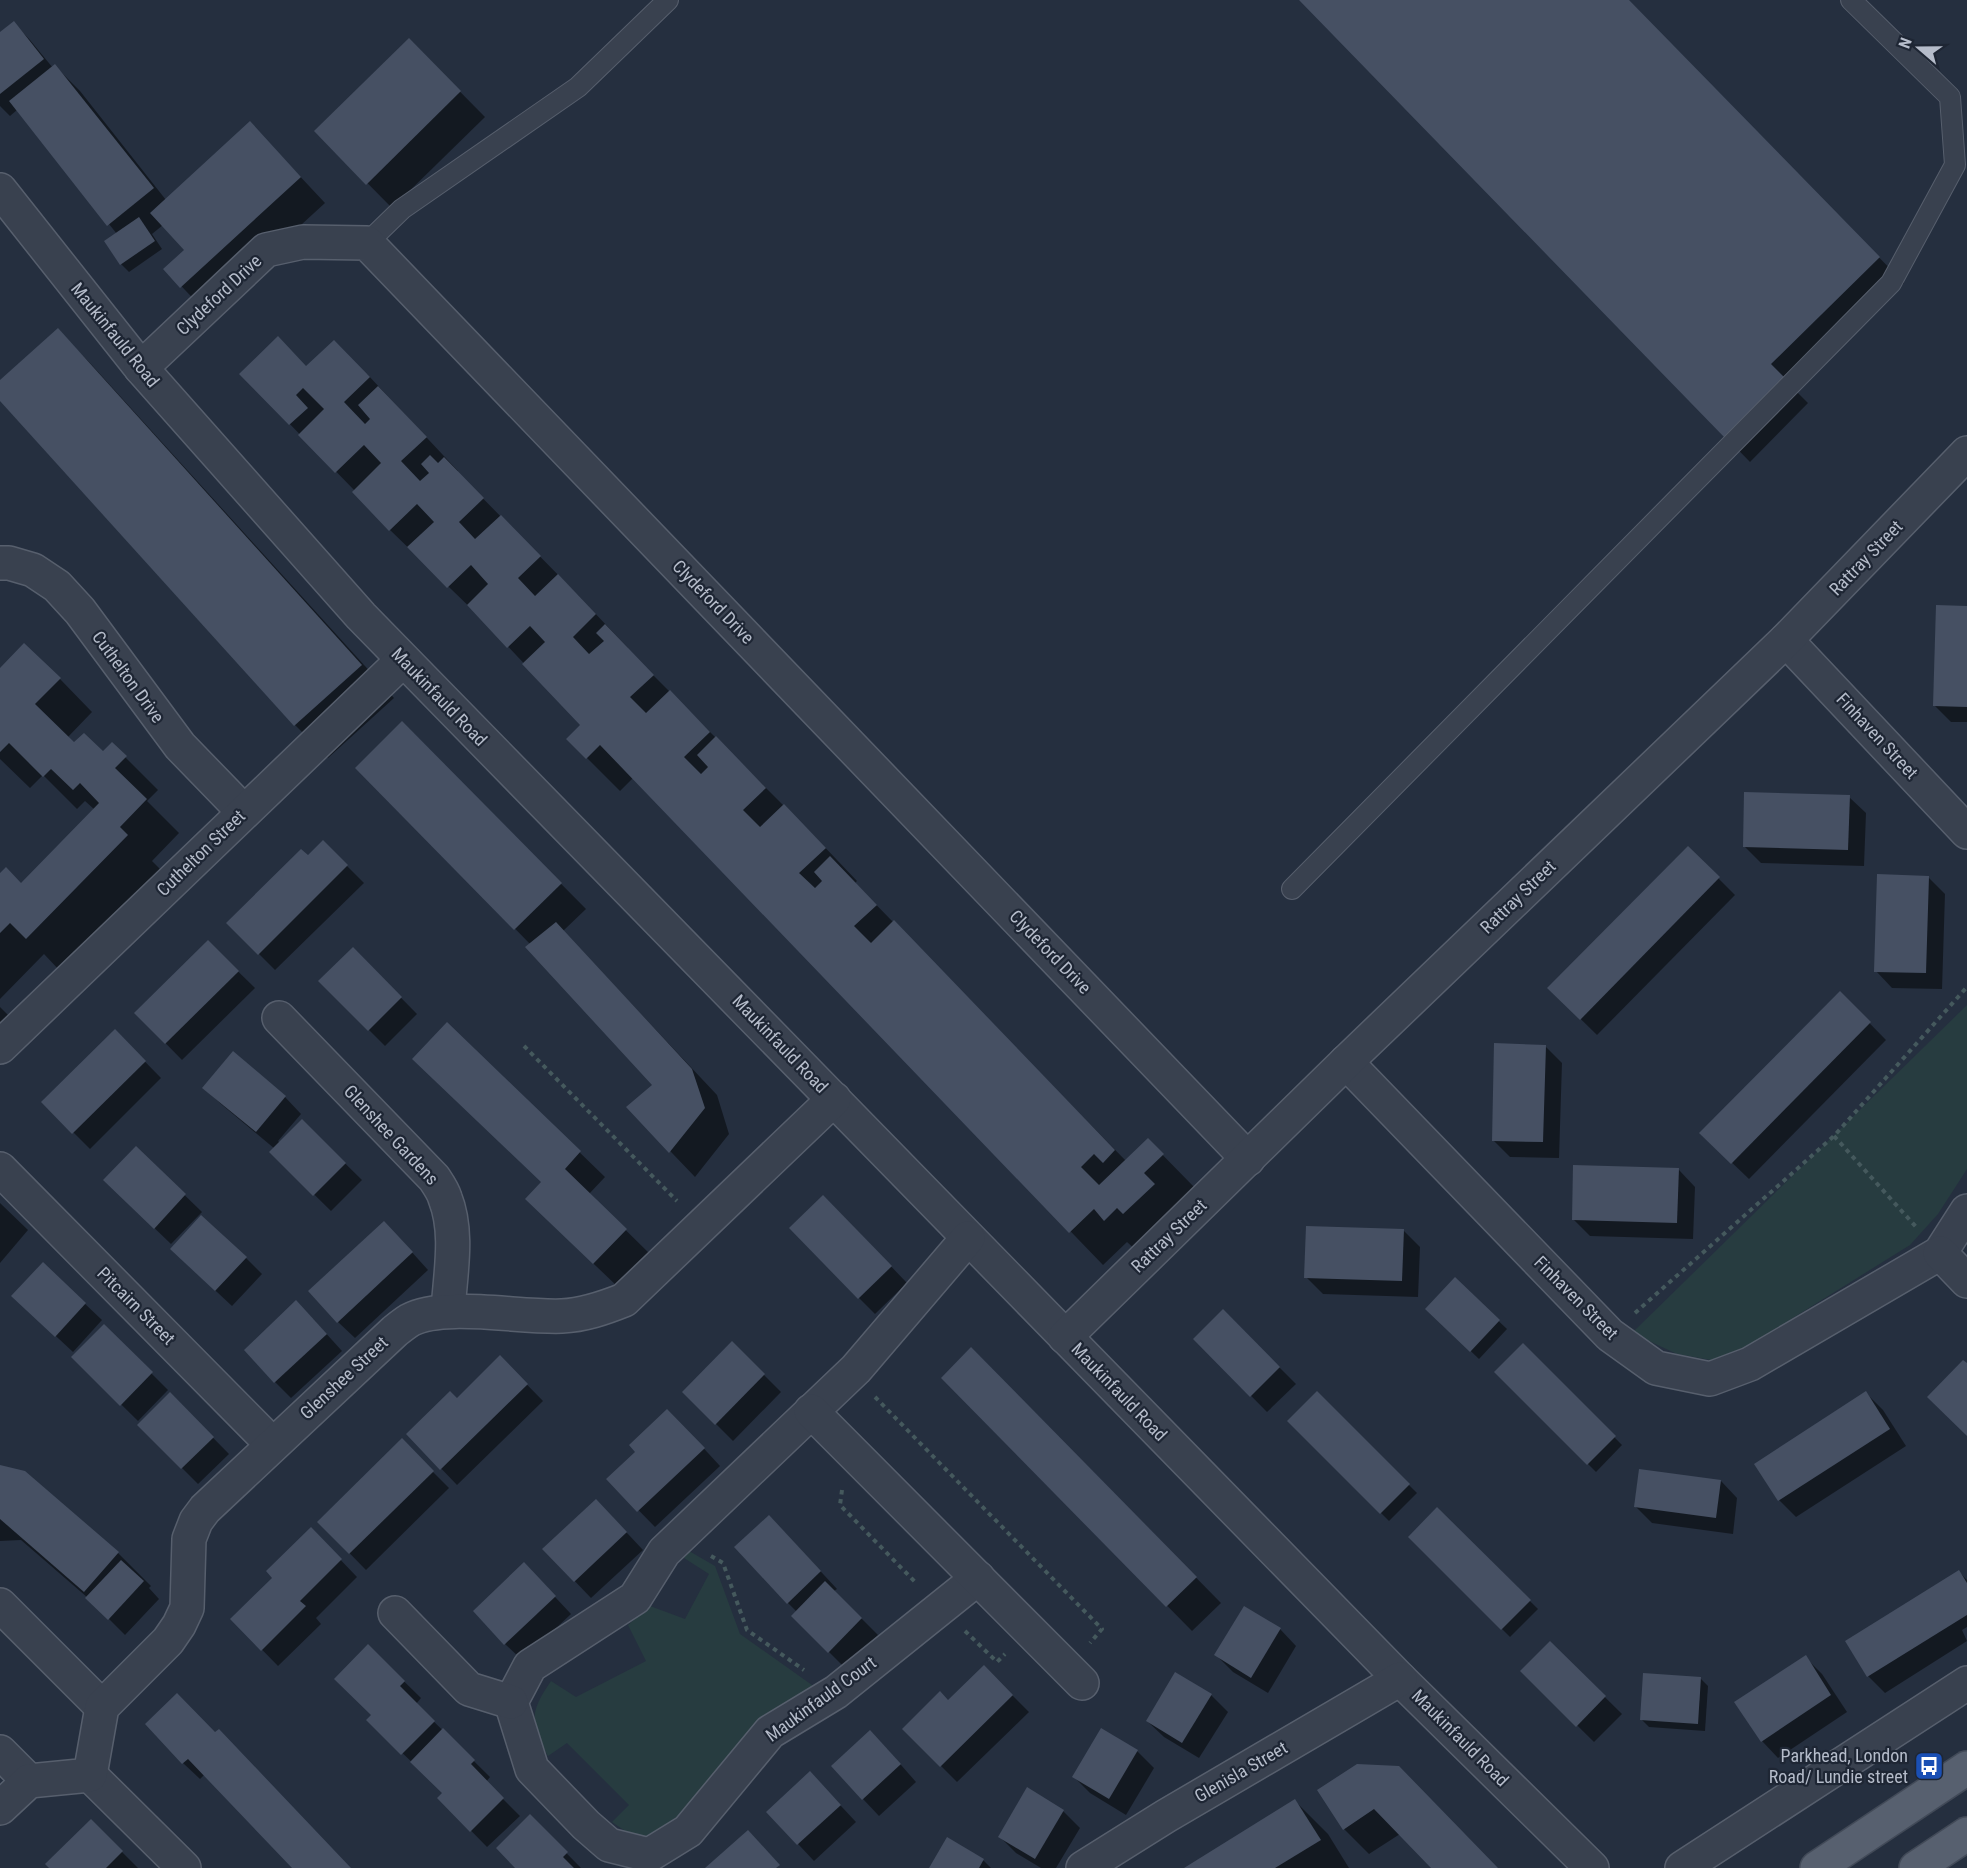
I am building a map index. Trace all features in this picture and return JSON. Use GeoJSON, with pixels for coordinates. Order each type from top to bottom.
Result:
{"type":"FeatureCollection","features":[{"type":"Feature","properties":{"kind":"main road"},"geometry":{"type":"LineString","coordinates":[[1817,1868],[1967,1768]]}},
{"type":"Feature","properties":{"kind":"main road"},"geometry":{"type":"LineString","coordinates":[[1916,1868],[1967,1834]]}},
{"type":"Feature","properties":{"kind":"street","name":"Maukinfauld Road"},"geometry":{"type":"LineString","coordinates":[[0,190],[141,368],[298,547],[403,660],[1400,1679],[1592,1868]]}},
{"type":"Feature","properties":{"kind":"street","name":"Clydeford Drive"},"geometry":{"type":"LineString","coordinates":[[141,368],[266,250],[303,242],[367,243],[1248,1159]]}},
{"type":"Feature","properties":{"kind":"street","name":"Rattray Street"},"geometry":{"type":"LineString","coordinates":[[1065,1337],[1346,1062],[1786,640],[1967,453]]}},
{"type":"Feature","properties":{"kind":"street","name":"Cuthelton Drive"},"geometry":{"type":"LineString","coordinates":[[0,563],[9,563],[33,570],[57,586],[80,611],[180,746],[244,812]]}},
{"type":"Feature","properties":{"kind":"street","name":"Finhaven Street"},"geometry":{"type":"LineString","coordinates":[[1786,640],[1967,832]]}},
{"type":"Feature","properties":{"kind":"street","name":"Cuthelton Street"},"geometry":{"type":"LineString","coordinates":[[0,1047],[403,660]]}},
{"type":"Feature","properties":{"kind":"street","name":"Glenshee Gardens"},"geometry":{"type":"LineString","coordinates":[[279,1018],[434,1178],[445,1198],[451,1218],[448,1311]]}},
{"type":"Feature","properties":{"kind":"street","name":"Finhaven Street"},"geometry":{"type":"LineString","coordinates":[[1346,1062],[1610,1335],[1656,1368],[1710,1379],[1750,1364],[1940,1253],[1967,1211]]}},
{"type":"Feature","properties":{"kind":"street","name":"Glenshee Street"},"geometry":{"type":"LineString","coordinates":[[102,1707],[168,1641],[179,1625],[187,1608],[189,1547],[196,1521],[205,1509],[395,1330],[411,1319],[448,1311],[554,1316],[596,1311],[624,1300],[834,1099]]}},
{"type":"Feature","properties":{"kind":"street","name":"Pitcairn Street"},"geometry":{"type":"LineString","coordinates":[[0,1168],[272,1444]]}},
{"type":"Feature","properties":{"kind":"street"},"geometry":{"type":"LineString","coordinates":[[395,1613],[469,1689],[512,1702],[530,1666],[635,1598],[664,1552],[856,1369],[968,1238]]}},
{"type":"Feature","properties":{"kind":"street"},"geometry":{"type":"LineString","coordinates":[[1940,1253],[1967,1281]]}},
{"type":"Feature","properties":{"kind":"street"},"geometry":{"type":"LineString","coordinates":[[811,1411],[1074,1675]]}},
{"type":"Feature","properties":{"kind":"street","name":"Maukinfauld Court"},"geometry":{"type":"LineString","coordinates":[[512,1702],[532,1769],[586,1825],[609,1845],[652,1861],[688,1831],[770,1732],[836,1692],[978,1578]]}},
{"type":"Feature","properties":{"kind":"street"},"geometry":{"type":"LineString","coordinates":[[0,1605],[102,1707],[90,1774]]}},
{"type":"Feature","properties":{"kind":"street","name":"Glenisla Street"},"geometry":{"type":"LineString","coordinates":[[1083,1868],[1166,1816],[1400,1679]]}},
{"type":"Feature","properties":{"kind":"street"},"geometry":{"type":"LineString","coordinates":[[1682,1868],[1967,1683]]}},
{"type":"Feature","properties":{"kind":"street"},"geometry":{"type":"LineString","coordinates":[[0,1752],[29,1780]]}},
{"type":"Feature","properties":{"kind":"street"},"geometry":{"type":"LineString","coordinates":[[0,1809],[29,1780],[90,1774]]}},
{"type":"Feature","properties":{"kind":"street"},"geometry":{"type":"LineString","coordinates":[[90,1774],[184,1868]]}},
{"type":"Feature","properties":{"kind":"lane"},"geometry":{"type":"LineString","coordinates":[[367,243],[402,209],[578,87],[668,0]]}},
{"type":"Feature","properties":{"kind":"lane"},"geometry":{"type":"LineString","coordinates":[[1292,889],[1891,283],[1955,165],[1950,97],[1851,0]]}},
{"type":"Feature","properties":{"kind":"path"},"geometry":{"type":"LineString","coordinates":[[1610,1335],[1834,1136],[1967,987]]}},
{"type":"Feature","properties":{"kind":"path"},"geometry":{"type":"LineString","coordinates":[[524,1046],[701,1226]]}},
{"type":"Feature","properties":{"kind":"path"},"geometry":{"type":"LineString","coordinates":[[1834,1136],[1940,1253]]}},
{"type":"Feature","properties":{"kind":"path"},"geometry":{"type":"LineString","coordinates":[[856,1369],[868,1391],[1102,1629],[1074,1675]]}},
{"type":"Feature","properties":{"kind":"path"},"geometry":{"type":"LineString","coordinates":[[851,1452],[840,1505],[940,1608],[997,1662],[1031,1632]]}},
{"type":"Feature","properties":{"kind":"path"},"geometry":{"type":"LineString","coordinates":[[680,1536],[723,1563],[747,1629],[836,1692]]}},
{"type":"Feature","properties":{"kind":"green space"},"geometry":{"type":"Polygon","coordinates":[[[1967,1005],[1967,1169],[1938,1214],[1910,1245],[1722,1362],[1677,1354],[1632,1333],[1967,1005]]]}},
{"type":"Feature","properties":{"kind":"green space"},"geometry":{"type":"Polygon","coordinates":[[[689,1551],[715,1566],[740,1634],[819,1690],[686,1821],[652,1841],[634,1837],[612,1822],[629,1805],[567,1743],[548,1756],[538,1735],[534,1718],[539,1702],[551,1681],[576,1697],[646,1661],[628,1625],[650,1606],[685,1619],[709,1574],[684,1558],[689,1551]]]}},
{"type":"Feature","properties":{"kind":"building"},"geometry":{"type":"Polygon","coordinates":[[[1299,0],[1629,0],[1880,257],[1771,364],[1784,377],[1725,438],[1299,0]]]}},
{"type":"Feature","properties":{"kind":"building"},"geometry":{"type":"Polygon","coordinates":[[[14,21],[44,59],[0,94],[0,32],[14,21]]]}},
{"type":"Feature","properties":{"kind":"building"},"geometry":{"type":"Polygon","coordinates":[[[409,38],[461,91],[366,185],[314,131],[409,38]]]}},
{"type":"Feature","properties":{"kind":"building"},"geometry":{"type":"Polygon","coordinates":[[[55,64],[154,188],[107,226],[9,101],[55,64]]]}},
{"type":"Feature","properties":{"kind":"building"},"geometry":{"type":"Polygon","coordinates":[[[250,121],[301,177],[180,288],[163,269],[184,250],[150,213],[250,121]]]}},
{"type":"Feature","properties":{"kind":"building"},"geometry":{"type":"Polygon","coordinates":[[[139,217],[155,241],[120,265],[104,241],[139,217]]]}},
{"type":"Feature","properties":{"kind":"building"},"geometry":{"type":"Polygon","coordinates":[[[58,328],[362,665],[294,726],[0,401],[0,380],[58,328]]]}},
{"type":"Feature","properties":{"kind":"building"},"geometry":{"type":"Polygon","coordinates":[[[278,336],[306,366],[334,340],[370,377],[344,402],[365,424],[370,419],[358,405],[378,386],[427,437],[401,461],[420,481],[429,473],[421,464],[430,455],[438,463],[444,457],[484,498],[459,522],[475,539],[501,515],[541,556],[518,578],[535,596],[558,574],[596,614],[573,637],[589,654],[604,641],[596,633],[605,624],[654,675],[630,697],[646,713],[670,690],[710,732],[684,757],[701,774],[708,767],[697,755],[716,736],[766,788],[743,810],[760,827],[784,804],[826,848],[799,873],[815,888],[822,881],[814,872],[830,856],[877,905],[854,926],[871,943],[894,920],[1115,1150],[1103,1163],[1094,1154],[1081,1167],[1099,1185],[1148,1138],[1164,1154],[1144,1173],[1155,1184],[1123,1214],[1117,1208],[1104,1221],[1094,1209],[1069,1233],[600,745],[586,759],[566,739],[580,725],[522,664],[545,642],[530,626],[507,648],[467,605],[488,584],[471,565],[447,588],[407,547],[434,522],[417,504],[389,531],[352,492],[381,463],[364,445],[335,473],[298,435],[324,409],[303,388],[296,395],[308,408],[289,425],[239,374],[278,336]]]}},
{"type":"Feature","properties":{"kind":"building"},"geometry":{"type":"Polygon","coordinates":[[[1936,605],[1967,606],[1967,707],[1933,706],[1936,605]]]}},
{"type":"Feature","properties":{"kind":"building"},"geometry":{"type":"Polygon","coordinates":[[[24,643],[61,678],[35,704],[74,742],[84,733],[103,751],[112,742],[127,756],[115,768],[147,799],[120,827],[128,835],[26,939],[10,923],[0,933],[0,873],[6,867],[21,883],[99,803],[80,783],[73,790],[51,769],[43,777],[9,743],[0,752],[0,668],[24,643]]]}},
{"type":"Feature","properties":{"kind":"building"},"geometry":{"type":"Polygon","coordinates":[[[402,721],[562,883],[514,930],[355,768],[402,721]]]}},
{"type":"Feature","properties":{"kind":"building"},"geometry":{"type":"Polygon","coordinates":[[[1744,792],[1850,795],[1848,850],[1743,847],[1744,792]]]}},
{"type":"Feature","properties":{"kind":"building"},"geometry":{"type":"Polygon","coordinates":[[[323,840],[348,865],[258,955],[226,923],[301,849],[308,855],[323,840]]]}},
{"type":"Feature","properties":{"kind":"building"},"geometry":{"type":"Polygon","coordinates":[[[1688,846],[1720,877],[1580,1020],[1547,988],[1688,846]]]}},
{"type":"Feature","properties":{"kind":"building"},"geometry":{"type":"Polygon","coordinates":[[[1877,874],[1929,876],[1926,973],[1874,972],[1877,874]]]}},
{"type":"Feature","properties":{"kind":"building"},"geometry":{"type":"Polygon","coordinates":[[[556,922],[692,1069],[705,1108],[669,1153],[626,1107],[652,1085],[525,947],[556,922]]]}},
{"type":"Feature","properties":{"kind":"building"},"geometry":{"type":"Polygon","coordinates":[[[208,940],[239,971],[165,1044],[134,1013],[208,940]]]}},
{"type":"Feature","properties":{"kind":"building"},"geometry":{"type":"Polygon","coordinates":[[[353,947],[402,997],[368,1031],[318,981],[353,947]]]}},
{"type":"Feature","properties":{"kind":"building"},"geometry":{"type":"Polygon","coordinates":[[[1840,991],[1871,1022],[1731,1164],[1699,1133],[1840,991]]]}},
{"type":"Feature","properties":{"kind":"building"},"geometry":{"type":"Polygon","coordinates":[[[447,1022],[581,1151],[565,1169],[627,1229],[593,1264],[525,1199],[541,1182],[412,1059],[447,1022]]]}},
{"type":"Feature","properties":{"kind":"building"},"geometry":{"type":"Polygon","coordinates":[[[115,1029],[146,1061],[72,1134],[41,1102],[115,1029]]]}},
{"type":"Feature","properties":{"kind":"building"},"geometry":{"type":"Polygon","coordinates":[[[1494,1043],[1546,1045],[1543,1142],[1492,1141],[1494,1043]]]}},
{"type":"Feature","properties":{"kind":"building"},"geometry":{"type":"Polygon","coordinates":[[[233,1051],[286,1096],[256,1132],[202,1088],[233,1051]]]}},
{"type":"Feature","properties":{"kind":"building"},"geometry":{"type":"Polygon","coordinates":[[[302,1119],[346,1163],[313,1196],[269,1152],[302,1119]]]}},
{"type":"Feature","properties":{"kind":"building"},"geometry":{"type":"Polygon","coordinates":[[[136,1146],[186,1194],[154,1229],[103,1180],[136,1146]]]}},
{"type":"Feature","properties":{"kind":"building"},"geometry":{"type":"Polygon","coordinates":[[[1573,1165],[1679,1168],[1677,1223],[1572,1220],[1573,1165]]]}},
{"type":"Feature","properties":{"kind":"building"},"geometry":{"type":"Polygon","coordinates":[[[823,1195],[892,1266],[858,1299],[789,1228],[823,1195]]]}},
{"type":"Feature","properties":{"kind":"building"},"geometry":{"type":"Polygon","coordinates":[[[201,1215],[247,1257],[215,1291],[170,1249],[201,1215]]]}},
{"type":"Feature","properties":{"kind":"building"},"geometry":{"type":"Polygon","coordinates":[[[384,1221],[413,1252],[337,1323],[308,1291],[384,1221]]]}},
{"type":"Feature","properties":{"kind":"building"},"geometry":{"type":"Polygon","coordinates":[[[1306,1226],[1404,1229],[1402,1281],[1304,1278],[1306,1226]]]}},
{"type":"Feature","properties":{"kind":"building"},"geometry":{"type":"Polygon","coordinates":[[[43,1262],[86,1303],[55,1337],[11,1296],[43,1262]]]}},
{"type":"Feature","properties":{"kind":"building"},"geometry":{"type":"Polygon","coordinates":[[[1455,1277],[1500,1320],[1470,1352],[1425,1309],[1455,1277]]]}},
{"type":"Feature","properties":{"kind":"building"},"geometry":{"type":"Polygon","coordinates":[[[296,1300],[327,1334],[274,1383],[244,1350],[296,1300]]]}},
{"type":"Feature","properties":{"kind":"building"},"geometry":{"type":"Polygon","coordinates":[[[1223,1309],[1280,1367],[1250,1397],[1193,1339],[1223,1309]]]}},
{"type":"Feature","properties":{"kind":"building"},"geometry":{"type":"Polygon","coordinates":[[[104,1324],[153,1372],[120,1406],[71,1357],[104,1324]]]}},
{"type":"Feature","properties":{"kind":"building"},"geometry":{"type":"Polygon","coordinates":[[[732,1341],[765,1374],[715,1425],[682,1392],[732,1341]]]}},
{"type":"Feature","properties":{"kind":"building"},"geometry":{"type":"Polygon","coordinates":[[[1523,1343],[1616,1436],[1587,1465],[1494,1372],[1523,1343]]]}},
{"type":"Feature","properties":{"kind":"building"},"geometry":{"type":"Polygon","coordinates":[[[971,1347],[1197,1577],[1166,1607],[941,1378],[971,1347]]]}},
{"type":"Feature","properties":{"kind":"building"},"geometry":{"type":"Polygon","coordinates":[[[500,1355],[528,1384],[440,1470],[406,1434],[450,1391],[457,1398],[500,1355]]]}},
{"type":"Feature","properties":{"kind":"building"},"geometry":{"type":"Polygon","coordinates":[[[1963,1360],[1967,1363],[1967,1436],[1927,1397],[1963,1360]]]}},
{"type":"Feature","properties":{"kind":"building"},"geometry":{"type":"Polygon","coordinates":[[[1317,1391],[1410,1484],[1380,1514],[1287,1421],[1317,1391]]]}},
{"type":"Feature","properties":{"kind":"building"},"geometry":{"type":"Polygon","coordinates":[[[1866,1391],[1890,1429],[1778,1501],[1754,1464],[1866,1391]]]}},
{"type":"Feature","properties":{"kind":"building"},"geometry":{"type":"Polygon","coordinates":[[[170,1392],[214,1437],[181,1469],[137,1425],[170,1392]]]}},
{"type":"Feature","properties":{"kind":"building"},"geometry":{"type":"Polygon","coordinates":[[[667,1409],[705,1448],[637,1512],[606,1479],[635,1452],[629,1445],[667,1409]]]}},
{"type":"Feature","properties":{"kind":"building"},"geometry":{"type":"Polygon","coordinates":[[[402,1438],[434,1471],[349,1554],[317,1522],[402,1438]]]}},
{"type":"Feature","properties":{"kind":"building"},"geometry":{"type":"Polygon","coordinates":[[[0,1465],[25,1471],[119,1552],[84,1592],[0,1519],[0,1465]]]}},
{"type":"Feature","properties":{"kind":"building"},"geometry":{"type":"Polygon","coordinates":[[[1639,1469],[1721,1480],[1716,1518],[1634,1507],[1639,1469]]]}},
{"type":"Feature","properties":{"kind":"building"},"geometry":{"type":"Polygon","coordinates":[[[596,1499],[627,1532],[574,1582],[542,1549],[596,1499]]]}},
{"type":"Feature","properties":{"kind":"building"},"geometry":{"type":"Polygon","coordinates":[[[1437,1507],[1531,1600],[1501,1630],[1408,1537],[1437,1507]]]}},
{"type":"Feature","properties":{"kind":"building"},"geometry":{"type":"Polygon","coordinates":[[[769,1515],[821,1571],[787,1604],[734,1547],[769,1515]]]}},
{"type":"Feature","properties":{"kind":"building"},"geometry":{"type":"Polygon","coordinates":[[[311,1527],[342,1559],[300,1601],[306,1606],[261,1651],[230,1619],[272,1578],[266,1571],[311,1527]]]}},
{"type":"Feature","properties":{"kind":"building"},"geometry":{"type":"Polygon","coordinates":[[[121,1560],[144,1581],[108,1620],[85,1598],[121,1560]]]}},
{"type":"Feature","properties":{"kind":"building"},"geometry":{"type":"Polygon","coordinates":[[[524,1562],[556,1596],[504,1645],[473,1611],[524,1562]]]}},
{"type":"Feature","properties":{"kind":"building"},"geometry":{"type":"Polygon","coordinates":[[[1959,1570],[1967,1583],[1967,1615],[1867,1677],[1845,1641],[1959,1570]]]}},
{"type":"Feature","properties":{"kind":"building"},"geometry":{"type":"Polygon","coordinates":[[[825,1581],[862,1618],[828,1653],[791,1616],[825,1581]]]}},
{"type":"Feature","properties":{"kind":"building"},"geometry":{"type":"Polygon","coordinates":[[[1244,1606],[1281,1628],[1251,1678],[1214,1655],[1244,1606]]]}},
{"type":"Feature","properties":{"kind":"building"},"geometry":{"type":"Polygon","coordinates":[[[1550,1641],[1606,1696],[1576,1727],[1520,1671],[1550,1641]]]}},
{"type":"Feature","properties":{"kind":"building"},"geometry":{"type":"Polygon","coordinates":[[[368,1644],[405,1681],[400,1686],[435,1721],[401,1755],[366,1720],[371,1715],[334,1679],[368,1644]]]}},
{"type":"Feature","properties":{"kind":"building"},"geometry":{"type":"Polygon","coordinates":[[[1806,1655],[1831,1695],[1761,1742],[1734,1702],[1806,1655]]]}},
{"type":"Feature","properties":{"kind":"building"},"geometry":{"type":"Polygon","coordinates":[[[984,1665],[1013,1695],[940,1767],[902,1729],[940,1691],[948,1700],[984,1665]]]}},
{"type":"Feature","properties":{"kind":"building"},"geometry":{"type":"Polygon","coordinates":[[[1175,1672],[1212,1694],[1182,1743],[1146,1721],[1175,1672]]]}},
{"type":"Feature","properties":{"kind":"building"},"geometry":{"type":"Polygon","coordinates":[[[1643,1673],[1701,1677],[1698,1724],[1640,1720],[1643,1673]]]}},
{"type":"Feature","properties":{"kind":"building"},"geometry":{"type":"Polygon","coordinates":[[[177,1693],[215,1732],[219,1729],[351,1868],[292,1868],[188,1759],[182,1764],[145,1724],[177,1693]]]}},
{"type":"Feature","properties":{"kind":"building"},"geometry":{"type":"Polygon","coordinates":[[[443,1728],[475,1760],[471,1764],[504,1798],[470,1832],[437,1798],[442,1793],[410,1762],[443,1728]]]}},
{"type":"Feature","properties":{"kind":"building"},"geometry":{"type":"Polygon","coordinates":[[[1101,1728],[1138,1750],[1109,1799],[1072,1777],[1101,1728]]]}},
{"type":"Feature","properties":{"kind":"building"},"geometry":{"type":"Polygon","coordinates":[[[870,1730],[901,1764],[862,1800],[831,1766],[870,1730]]]}},
{"type":"Feature","properties":{"kind":"building"},"geometry":{"type":"Polygon","coordinates":[[[1357,1764],[1399,1766],[1498,1868],[1431,1868],[1374,1809],[1343,1830],[1317,1790],[1357,1764]]]}},
{"type":"Feature","properties":{"kind":"building"},"geometry":{"type":"Polygon","coordinates":[[[810,1771],[841,1805],[797,1845],[766,1812],[810,1771]]]}},
{"type":"Feature","properties":{"kind":"building"},"geometry":{"type":"Polygon","coordinates":[[[1027,1787],[1064,1810],[1035,1859],[998,1837],[1027,1787]]]}},
{"type":"Feature","properties":{"kind":"building"},"geometry":{"type":"Polygon","coordinates":[[[1295,1799],[1321,1840],[1275,1868],[1184,1868],[1295,1799]]]}},
{"type":"Feature","properties":{"kind":"building"},"geometry":{"type":"Polygon","coordinates":[[[530,1814],[568,1852],[563,1857],[574,1868],[515,1868],[496,1848],[530,1814]]]}},
{"type":"Feature","properties":{"kind":"building"},"geometry":{"type":"Polygon","coordinates":[[[91,1819],[123,1851],[106,1868],[49,1868],[45,1864],[91,1819]]]}},
{"type":"Feature","properties":{"kind":"building"},"geometry":{"type":"Polygon","coordinates":[[[748,1830],[780,1865],[776,1868],[705,1868],[748,1830]]]}},
{"type":"Feature","properties":{"kind":"building"},"geometry":{"type":"Polygon","coordinates":[[[947,1837],[984,1859],[979,1868],[929,1868],[947,1837]]]}},
{"type":"Feature","properties":{"kind":"place","name":"Parkhead, London Road/ Lundie street"},"geometry":{"type":"Point","coordinates":[1929,1766]}}]}
